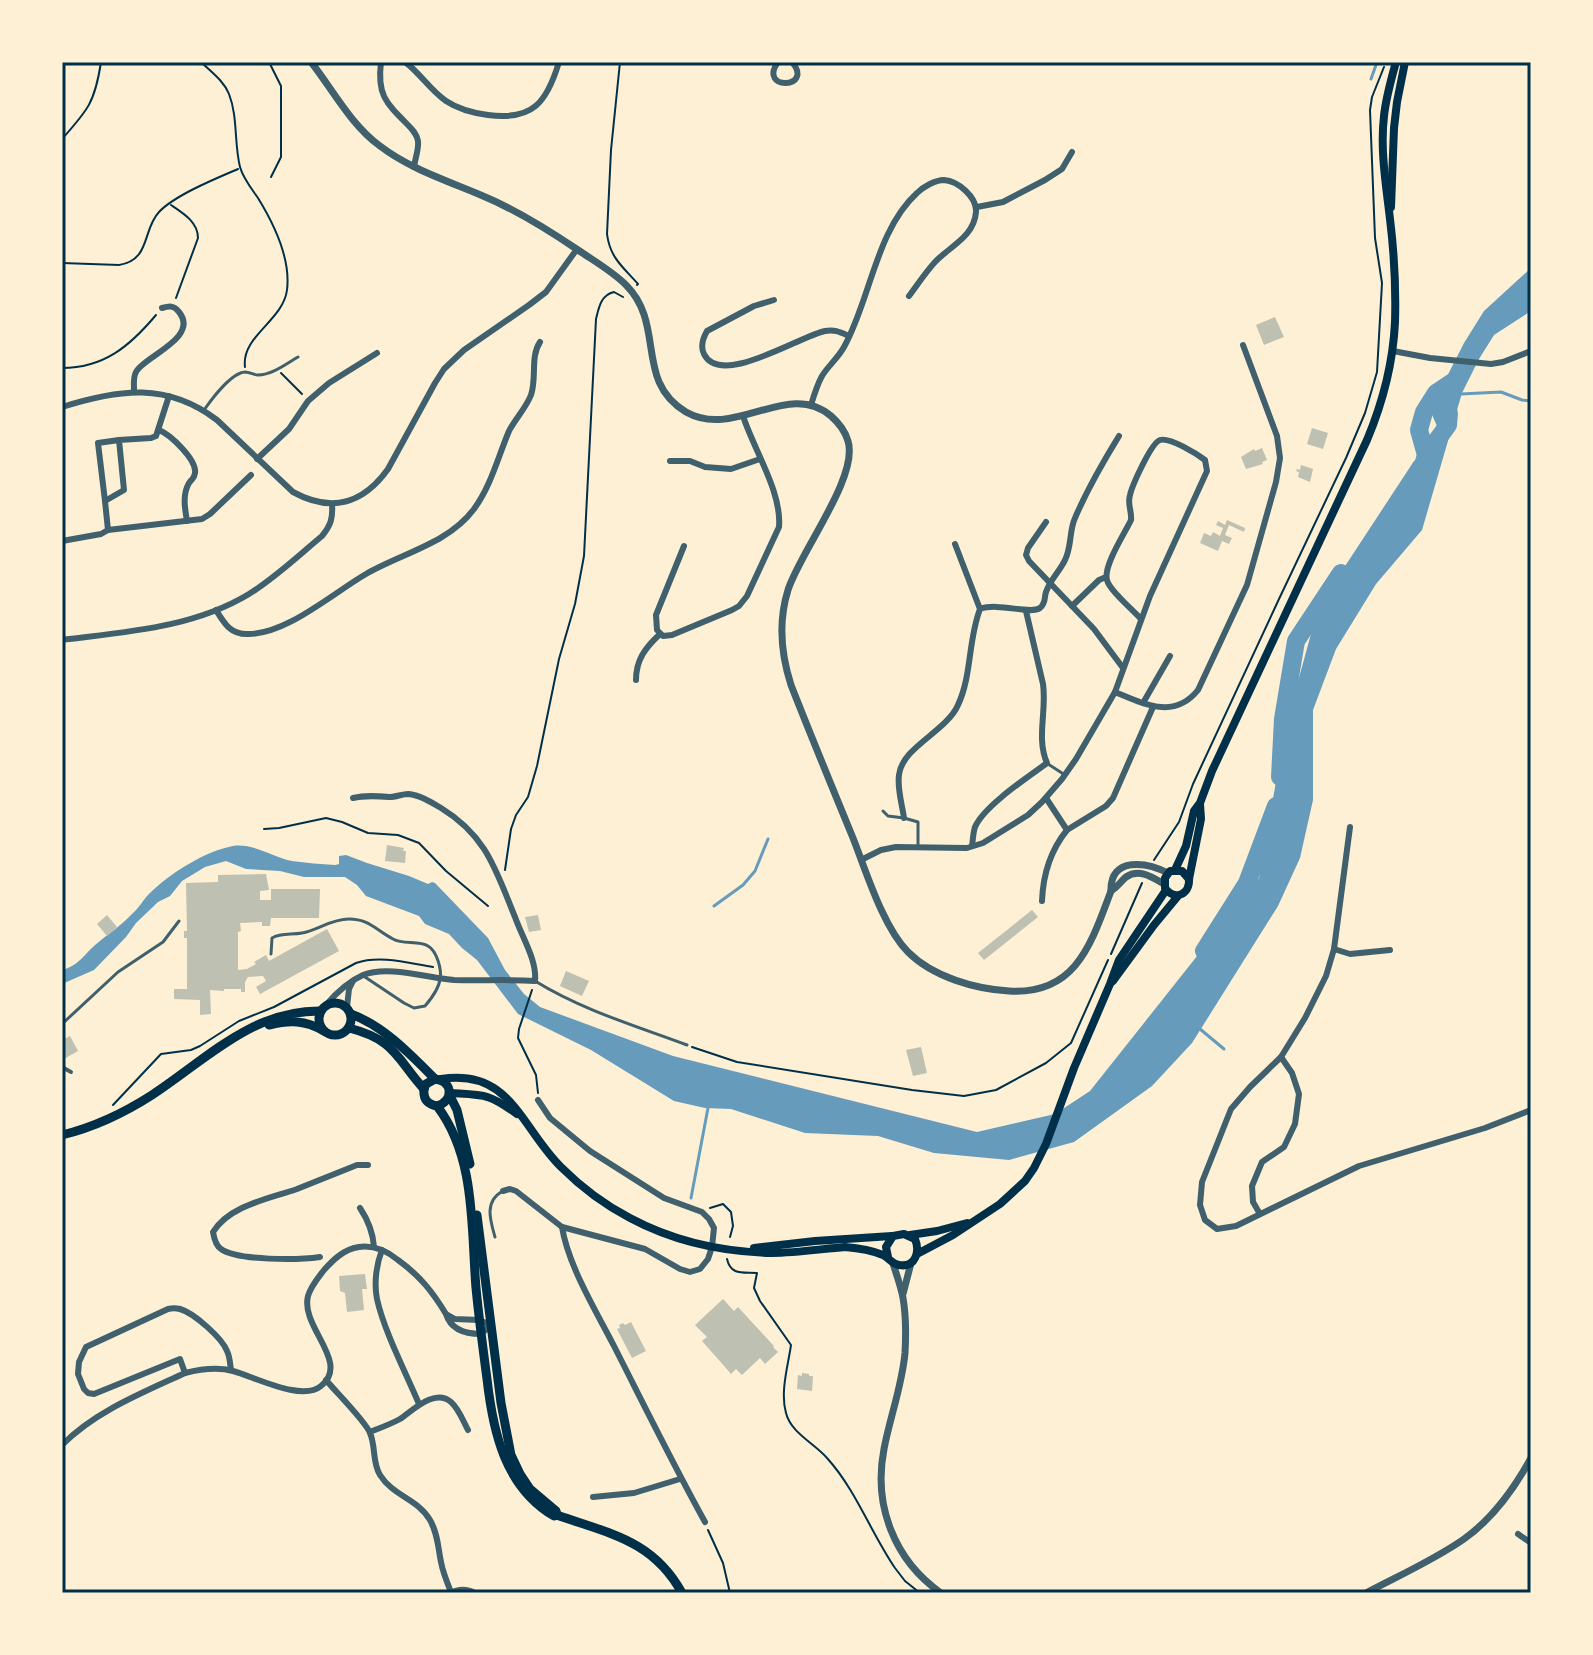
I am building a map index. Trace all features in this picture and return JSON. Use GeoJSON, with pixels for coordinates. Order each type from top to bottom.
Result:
{"type":"FeatureCollection","features":[{"type":"Feature","properties":{"kind":"main road"},"geometry":{"type":"LineString","coordinates":[[450,1095],[447,1101],[437,1106],[431,1105],[423,1095],[426,1084],[452,1078],[483,1082],[499,1091],[512,1102],[561,1167],[605,1203],[651,1228],[712,1247],[770,1253],[845,1247],[867,1250],[902,1265],[911,1263],[917,1254],[953,1235],[1012,1194],[1034,1168],[1046,1144],[1119,960],[1165,887],[1186,846],[1194,811],[1384,398],[1393,351],[1395,309],[1383,135],[1396,62]]}},
{"type":"Feature","properties":{"kind":"main road"},"geometry":{"type":"LineString","coordinates":[[1390,220],[1394,128],[1405,62]]}},
{"type":"Feature","properties":{"kind":"main road"},"geometry":{"type":"LineString","coordinates":[[1110,984],[1154,925],[1187,889],[1201,819],[1200,803]]}},
{"type":"Feature","properties":{"kind":"main road"},"geometry":{"type":"LineString","coordinates":[[1171,872],[1182,871],[1189,879]]}},
{"type":"Feature","properties":{"kind":"main road"},"geometry":{"type":"LineString","coordinates":[[1165,887],[1178,896]]}},
{"type":"Feature","properties":{"kind":"main road"},"geometry":{"type":"LineString","coordinates":[[62,1135],[96,1125],[129,1109],[251,1026],[280,1015],[340,1003],[391,1038],[449,1088],[473,1183],[501,1403],[511,1455],[530,1489],[557,1515]]}},
{"type":"Feature","properties":{"kind":"main road"},"geometry":{"type":"LineString","coordinates":[[323,1008],[319,1022],[325,1032]]}},
{"type":"Feature","properties":{"kind":"main road"},"geometry":{"type":"LineString","coordinates":[[239,1035],[287,1021],[305,1023],[338,1036],[352,1022],[349,1011]]}},
{"type":"Feature","properties":{"kind":"main road"},"geometry":{"type":"LineString","coordinates":[[349,1028],[389,1046],[424,1089]]}},
{"type":"Feature","properties":{"kind":"main road"},"geometry":{"type":"LineString","coordinates":[[450,1095],[486,1095],[521,1116]]}},
{"type":"Feature","properties":{"kind":"main road"},"geometry":{"type":"LineString","coordinates":[[437,1106],[457,1141],[463,1161],[493,1424],[512,1474],[529,1497],[545,1511],[626,1539],[652,1555],[666,1568],[682,1593]]}},
{"type":"Feature","properties":{"kind":"main road"},"geometry":{"type":"LineString","coordinates":[[746,1250],[798,1242],[910,1235],[976,1220]]}},
{"type":"Feature","properties":{"kind":"main road"},"geometry":{"type":"LineString","coordinates":[[910,1235],[917,1243],[917,1254]]}},
{"type":"Feature","properties":{"kind":"main road"},"geometry":{"type":"LineString","coordinates":[[891,1260],[886,1247],[893,1236]]}},
{"type":"Feature","properties":{"kind":"street"},"geometry":{"type":"LineString","coordinates":[[311,62],[345,109],[377,145],[414,167],[514,210],[548,229],[616,276],[631,290],[642,307],[657,381],[667,396],[689,414],[721,420],[795,403],[822,409],[843,430],[850,452],[846,474],[788,589],[782,624],[784,665],[861,860],[889,924],[908,952],[942,975],[998,991],[1036,991],[1058,982],[1076,966],[1085,953],[1111,891],[1111,882],[1121,869],[1136,864],[1171,872]]}},
{"type":"Feature","properties":{"kind":"street"},"geometry":{"type":"LineString","coordinates":[[381,62],[380,91],[417,138],[414,167]]}},
{"type":"Feature","properties":{"kind":"street"},"geometry":{"type":"LineString","coordinates":[[405,62],[436,93],[457,108],[506,116],[523,114],[543,100],[559,62]]}},
{"type":"Feature","properties":{"kind":"street"},"geometry":{"type":"LineString","coordinates":[[778,62],[773,69],[774,77],[785,84],[797,74],[792,62]]}},
{"type":"Feature","properties":{"kind":"street"},"geometry":{"type":"LineString","coordinates":[[977,207],[1003,202],[1045,180],[1062,169],[1072,152]]}},
{"type":"Feature","properties":{"kind":"street"},"geometry":{"type":"LineString","coordinates":[[811,405],[823,375],[849,336],[891,229],[916,194],[929,184],[943,180],[958,185],[977,207],[975,221],[968,233],[935,262],[909,296]]}},
{"type":"Feature","properties":{"kind":"street"},"geometry":{"type":"LineString","coordinates":[[62,407],[99,396],[134,391],[169,396],[204,410],[293,492],[305,499],[332,504],[354,498],[379,481],[388,469],[444,369],[464,350],[546,292],[577,249]]}},
{"type":"Feature","properties":{"kind":"street"},"geometry":{"type":"LineString","coordinates":[[774,300],[754,306],[707,331],[702,348],[710,362],[730,366],[826,331],[835,330],[849,336]]}},
{"type":"Feature","properties":{"kind":"street"},"geometry":{"type":"LineString","coordinates":[[134,391],[136,372],[143,362],[165,350],[181,330],[183,323],[179,311],[174,307],[162,308]]}},
{"type":"Feature","properties":{"kind":"street"},"geometry":{"type":"LineString","coordinates":[[216,610],[226,626],[235,632],[263,632],[307,612],[367,573],[424,547],[455,527],[475,507],[492,477],[511,428],[530,397],[536,348],[540,342]]}},
{"type":"Feature","properties":{"kind":"street"},"geometry":{"type":"LineString","coordinates":[[1115,692],[1153,707],[1168,708],[1188,699],[1198,690],[1247,585],[1280,458],[1277,436],[1243,345]]}},
{"type":"Feature","properties":{"kind":"street"},"geometry":{"type":"LineString","coordinates":[[1393,351],[1480,364],[1503,362],[1531,351]]}},
{"type":"Feature","properties":{"kind":"street"},"geometry":{"type":"LineString","coordinates":[[257,459],[289,429],[308,401],[329,383],[377,353]]}},
{"type":"Feature","properties":{"kind":"street"},"geometry":{"type":"LineString","coordinates":[[108,530],[98,443],[156,436],[169,396]]}},
{"type":"Feature","properties":{"kind":"street"},"geometry":{"type":"LineString","coordinates":[[684,546],[656,615],[660,634],[666,636],[739,606],[747,596],[775,537],[780,517],[777,499],[743,416]]}},
{"type":"Feature","properties":{"kind":"street"},"geometry":{"type":"LineString","coordinates":[[159,430],[170,436],[193,461],[195,474],[185,491],[187,521]]}},
{"type":"Feature","properties":{"kind":"street"},"geometry":{"type":"LineString","coordinates":[[980,609],[988,606],[1015,607],[1026,611],[1041,608],[1046,591],[1066,558],[1073,521],[1119,436]]}},
{"type":"Feature","properties":{"kind":"street"},"geometry":{"type":"LineString","coordinates":[[105,501],[124,490],[119,440]]}},
{"type":"Feature","properties":{"kind":"street"},"geometry":{"type":"LineString","coordinates":[[861,860],[881,850],[896,847],[953,849],[983,843],[1028,815],[1065,775],[1115,692],[1141,619],[1207,471],[1205,460],[1166,440],[1159,440],[1154,445],[1128,498],[1131,520],[1106,577],[1109,585],[1141,619]]}},
{"type":"Feature","properties":{"kind":"street"},"geometry":{"type":"LineString","coordinates":[[670,461],[690,461],[705,467],[731,469],[760,459]]}},
{"type":"Feature","properties":{"kind":"street"},"geometry":{"type":"LineString","coordinates":[[62,541],[108,530],[207,517],[251,475]]}},
{"type":"Feature","properties":{"kind":"street"},"geometry":{"type":"LineString","coordinates":[[62,640],[167,625],[236,602],[263,585],[322,536],[332,521],[332,504]]}},
{"type":"Feature","properties":{"kind":"street"},"geometry":{"type":"LineString","coordinates":[[1046,522],[1026,555],[1037,571],[1094,629],[1123,668]]}},
{"type":"Feature","properties":{"kind":"street"},"geometry":{"type":"LineString","coordinates":[[904,818],[898,776],[905,760],[956,710],[966,684],[980,609],[955,544]]}},
{"type":"Feature","properties":{"kind":"street"},"geometry":{"type":"LineString","coordinates":[[1072,606],[1106,577]]}},
{"type":"Feature","properties":{"kind":"street"},"geometry":{"type":"LineString","coordinates":[[972,846],[976,826],[983,815],[1047,763],[1041,744],[1045,695],[1026,611]]}},
{"type":"Feature","properties":{"kind":"street"},"geometry":{"type":"LineString","coordinates":[[636,680],[641,655],[660,634]]}},
{"type":"Feature","properties":{"kind":"street"},"geometry":{"type":"LineString","coordinates":[[1143,703],[1170,656]]}},
{"type":"Feature","properties":{"kind":"street"},"geometry":{"type":"LineString","coordinates":[[1042,901],[1047,864],[1058,841],[1067,830],[1106,806],[1113,798],[1153,707]]}},
{"type":"Feature","properties":{"kind":"street"},"geometry":{"type":"LineString","coordinates":[[323,1008],[338,991],[353,981],[377,972],[441,979],[521,980],[534,984],[532,962],[504,887],[488,852],[477,837],[426,799],[408,794],[353,798]]}},
{"type":"Feature","properties":{"kind":"street"},"geometry":{"type":"LineString","coordinates":[[1046,798],[1067,830]]}},
{"type":"Feature","properties":{"kind":"street"},"geometry":{"type":"LineString","coordinates":[[1350,827],[1334,949],[1326,976],[1281,1057],[1231,1109],[1202,1182],[1200,1205],[1205,1220],[1217,1229],[1236,1226],[1359,1166],[1485,1128],[1531,1110]]}},
{"type":"Feature","properties":{"kind":"street"},"geometry":{"type":"LineString","coordinates":[[1111,891],[1127,876],[1137,873],[1146,874],[1165,887]]}},
{"type":"Feature","properties":{"kind":"street"},"geometry":{"type":"LineString","coordinates":[[1334,949],[1350,954],[1390,950]]}},
{"type":"Feature","properties":{"kind":"street"},"geometry":{"type":"LineString","coordinates":[[349,1011],[349,989],[353,981]]}},
{"type":"Feature","properties":{"kind":"street"},"geometry":{"type":"LineString","coordinates":[[1260,1214],[1253,1202],[1252,1186],[1262,1162],[1284,1147],[1295,1124],[1299,1094],[1292,1073],[1281,1057]]}},
{"type":"Feature","properties":{"kind":"street"},"geometry":{"type":"LineString","coordinates":[[62,1067],[71,1072]]}},
{"type":"Feature","properties":{"kind":"street"},"geometry":{"type":"LineString","coordinates":[[503,1191],[516,1191],[562,1227],[645,1249],[680,1269],[690,1272],[700,1269],[708,1259],[714,1228],[702,1212],[664,1198],[590,1151],[550,1118],[538,1100]]}},
{"type":"Feature","properties":{"kind":"street"},"geometry":{"type":"LineString","coordinates":[[320,1257],[285,1260],[236,1254],[220,1249],[213,1232],[220,1222],[265,1198],[357,1165],[368,1165]]}},
{"type":"Feature","properties":{"kind":"street"},"geometry":{"type":"LineString","coordinates":[[360,1208],[367,1218],[374,1247]]}},
{"type":"Feature","properties":{"kind":"street"},"geometry":{"type":"LineString","coordinates":[[562,1227],[564,1242],[586,1290],[680,1479],[705,1522]]}},
{"type":"Feature","properties":{"kind":"street"},"geometry":{"type":"LineString","coordinates":[[62,1445],[108,1410],[185,1373],[209,1369],[231,1370],[278,1386],[315,1390],[326,1380],[331,1364],[308,1315],[308,1296],[313,1285],[338,1256],[350,1248],[374,1247],[396,1257],[423,1279],[447,1319],[458,1330],[481,1334],[491,1325],[479,1320],[455,1319],[446,1314]]}},
{"type":"Feature","properties":{"kind":"street"},"geometry":{"type":"LineString","coordinates":[[382,1250],[377,1269],[377,1296],[419,1404]]}},
{"type":"Feature","properties":{"kind":"street"},"geometry":{"type":"LineString","coordinates":[[891,1260],[903,1296]]}},
{"type":"Feature","properties":{"kind":"street"},"geometry":{"type":"LineString","coordinates":[[911,1263],[903,1296],[905,1351],[884,1448],[881,1495],[888,1526],[901,1551],[919,1575],[941,1593]]}},
{"type":"Feature","properties":{"kind":"street"},"geometry":{"type":"LineString","coordinates":[[185,1373],[180,1359],[94,1394],[84,1389],[78,1374],[79,1362],[86,1347],[168,1309],[177,1308],[205,1325],[223,1342],[231,1370]]}},
{"type":"Feature","properties":{"kind":"street"},"geometry":{"type":"LineString","coordinates":[[326,1380],[370,1432],[375,1466],[380,1476],[391,1490],[422,1508],[431,1522],[438,1538],[450,1592],[460,1589],[475,1593]]}},
{"type":"Feature","properties":{"kind":"street"},"geometry":{"type":"LineString","coordinates":[[370,1432],[398,1420],[419,1404],[434,1398],[450,1400],[468,1430]]}},
{"type":"Feature","properties":{"kind":"street"},"geometry":{"type":"LineString","coordinates":[[1366,1593],[1466,1537],[1509,1493],[1531,1458]]}},
{"type":"Feature","properties":{"kind":"street"},"geometry":{"type":"LineString","coordinates":[[593,1497],[634,1493],[680,1479]]}},
{"type":"Feature","properties":{"kind":"street"},"geometry":{"type":"LineString","coordinates":[[1518,1534],[1531,1543]]}},
{"type":"Feature","properties":{"kind":"lane"},"geometry":{"type":"LineString","coordinates":[[204,410],[221,388],[235,377],[245,372],[261,375],[277,370],[298,357]]}},
{"type":"Feature","properties":{"kind":"lane"},"geometry":{"type":"LineString","coordinates":[[1047,763],[1065,775]]}},
{"type":"Feature","properties":{"kind":"lane"},"geometry":{"type":"LineString","coordinates":[[883,811],[888,816],[918,822],[918,847]]}},
{"type":"Feature","properties":{"kind":"lane"},"geometry":{"type":"LineString","coordinates":[[271,954],[272,938],[279,934],[305,932],[338,920],[362,921],[379,928],[394,940],[429,946],[437,960],[441,979],[425,1006],[414,1008],[363,975]]}},
{"type":"Feature","properties":{"kind":"lane"},"geometry":{"type":"LineString","coordinates":[[62,1024],[118,972],[163,942],[179,921]]}},
{"type":"Feature","properties":{"kind":"lane"},"geometry":{"type":"LineString","coordinates":[[534,984],[687,1045]]}},
{"type":"Feature","properties":{"kind":"lane"},"geometry":{"type":"LineString","coordinates":[[495,1237],[491,1203],[503,1191]]}},
{"type":"Feature","properties":{"kind":"path"},"geometry":{"type":"LineString","coordinates":[[62,139],[94,99],[101,62]]}},
{"type":"Feature","properties":{"kind":"path"},"geometry":{"type":"LineString","coordinates":[[201,62],[228,92],[240,168],[270,218],[285,256],[288,288],[285,300],[245,352],[245,372]]}},
{"type":"Feature","properties":{"kind":"path"},"geometry":{"type":"LineString","coordinates":[[269,62],[281,86],[281,157],[271,177]]}},
{"type":"Feature","properties":{"kind":"path"},"geometry":{"type":"LineString","coordinates":[[504,887],[511,829],[528,797],[584,556],[596,319],[600,302],[608,293],[614,292],[624,297],[638,284],[618,264],[607,234],[620,62]]}},
{"type":"Feature","properties":{"kind":"path"},"geometry":{"type":"LineString","coordinates":[[1151,865],[1179,822],[1193,784],[1346,458],[1365,413],[1377,372],[1382,283],[1375,238],[1370,110],[1386,62]]}},
{"type":"Feature","properties":{"kind":"path"},"geometry":{"type":"LineString","coordinates":[[62,263],[128,264],[137,258],[159,212],[209,181],[240,168]]}},
{"type":"Feature","properties":{"kind":"path"},"geometry":{"type":"LineString","coordinates":[[170,204],[185,215],[198,232],[174,307]]}},
{"type":"Feature","properties":{"kind":"path"},"geometry":{"type":"LineString","coordinates":[[62,368],[93,365],[116,353],[162,308]]}},
{"type":"Feature","properties":{"kind":"path"},"geometry":{"type":"LineString","coordinates":[[277,370],[308,401]]}},
{"type":"Feature","properties":{"kind":"path"},"geometry":{"type":"LineString","coordinates":[[264,829],[326,818],[368,833],[401,836],[419,843],[468,892],[488,906]]}},
{"type":"Feature","properties":{"kind":"path"},"geometry":{"type":"LineString","coordinates":[[687,1045],[737,1062],[912,1090],[964,1096],[996,1090],[1046,1063],[1071,1043],[1146,874]]}},
{"type":"Feature","properties":{"kind":"path"},"geometry":{"type":"LineString","coordinates":[[534,984],[518,1038],[536,1075],[538,1100]]}},
{"type":"Feature","properties":{"kind":"path"},"geometry":{"type":"LineString","coordinates":[[702,1212],[716,1205],[728,1207],[733,1216],[730,1237]]}},
{"type":"Feature","properties":{"kind":"path"},"geometry":{"type":"LineString","coordinates":[[727,1259],[729,1268],[735,1272],[757,1273],[754,1288],[760,1301],[791,1345],[784,1400],[786,1415],[796,1430],[826,1456],[842,1476],[890,1562],[905,1581],[920,1593]]}},
{"type":"Feature","properties":{"kind":"path"},"geometry":{"type":"LineString","coordinates":[[705,1522],[723,1563],[730,1593]]}},
{"type":"Feature","properties":{"kind":"water"},"geometry":{"type":"Polygon","coordinates":[[[1531,268],[1531,311],[1494,335],[1462,393],[1422,530],[1376,584],[1336,649],[1313,710],[1313,800],[1300,858],[1278,906],[1192,1043],[1152,1086],[1074,1142],[1009,1160],[934,1153],[878,1136],[805,1133],[731,1109],[705,1108],[674,1101],[591,1050],[518,1014],[477,960],[449,934],[425,924],[419,916],[366,896],[345,877],[304,877],[280,871],[246,869],[226,861],[205,867],[182,881],[170,896],[158,902],[94,970],[62,984],[62,970],[77,963],[167,879],[211,853],[240,846],[292,861],[335,865],[339,864],[339,856],[346,855],[428,884],[435,883],[488,938],[505,970],[524,994],[540,1007],[673,1056],[977,1132],[1055,1114],[1090,1091],[1259,878],[1286,725],[1311,634],[1332,586],[1414,461],[1443,440],[1430,410],[1484,311],[1531,268]]]}},
{"type":"Feature","properties":{"kind":"building"},"geometry":{"type":"Polygon","coordinates":[[[1275,317],[1284,337],[1264,345],[1256,325],[1275,317]]]}},
{"type":"Feature","properties":{"kind":"building"},"geometry":{"type":"Polygon","coordinates":[[[1312,428],[1328,433],[1323,449],[1307,444],[1312,428]]]}},
{"type":"Feature","properties":{"kind":"building"},"geometry":{"type":"Polygon","coordinates":[[[1262,448],[1267,460],[1246,469],[1241,457],[1262,448]]]}},
{"type":"Feature","properties":{"kind":"building"},"geometry":{"type":"Polygon","coordinates":[[[1301,465],[1313,469],[1310,482],[1298,477],[1299,472],[1296,471],[1300,470],[1301,465]]]}},
{"type":"Feature","properties":{"kind":"building"},"geometry":{"type":"Polygon","coordinates":[[[1227,520],[1245,528],[1244,532],[1229,525],[1225,535],[1232,538],[1229,544],[1222,541],[1218,551],[1200,543],[1204,533],[1211,536],[1213,532],[1220,536],[1223,528],[1216,525],[1218,521],[1225,525],[1227,520]]]}},
{"type":"Feature","properties":{"kind":"building"},"geometry":{"type":"Polygon","coordinates":[[[387,845],[404,848],[405,863],[385,861],[387,845]]]}},
{"type":"Feature","properties":{"kind":"building"},"geometry":{"type":"Polygon","coordinates":[[[266,874],[269,890],[260,891],[260,900],[271,900],[271,889],[320,889],[319,918],[271,918],[270,926],[262,926],[262,922],[240,923],[238,970],[247,969],[266,955],[269,961],[327,929],[339,951],[260,994],[256,987],[266,981],[263,976],[248,977],[245,992],[241,989],[210,990],[211,1014],[200,1015],[200,1000],[174,999],[174,989],[187,989],[187,938],[184,938],[184,931],[187,931],[186,883],[218,882],[218,875],[266,874]]]}},
{"type":"Feature","properties":{"kind":"building"},"geometry":{"type":"Polygon","coordinates":[[[1032,910],[1038,917],[984,960],[978,953],[1032,910]]]}},
{"type":"Feature","properties":{"kind":"building"},"geometry":{"type":"Polygon","coordinates":[[[107,915],[117,927],[107,936],[97,924],[107,915]]]}},
{"type":"Feature","properties":{"kind":"building"},"geometry":{"type":"Polygon","coordinates":[[[538,915],[541,930],[529,932],[525,917],[538,915]]]}},
{"type":"Feature","properties":{"kind":"building"},"geometry":{"type":"Polygon","coordinates":[[[566,971],[589,981],[582,996],[560,986],[566,971]]]}},
{"type":"Feature","properties":{"kind":"building"},"geometry":{"type":"Polygon","coordinates":[[[70,1036],[78,1051],[62,1060],[62,1040],[70,1036]]]}},
{"type":"Feature","properties":{"kind":"building"},"geometry":{"type":"Polygon","coordinates":[[[921,1047],[927,1073],[913,1076],[906,1050],[921,1047]]]}},
{"type":"Feature","properties":{"kind":"building"},"geometry":{"type":"Polygon","coordinates":[[[365,1274],[367,1289],[362,1289],[364,1310],[347,1312],[339,1276],[365,1274]]]}},
{"type":"Feature","properties":{"kind":"building"},"geometry":{"type":"Polygon","coordinates":[[[723,1299],[734,1311],[738,1307],[778,1352],[765,1364],[760,1358],[742,1375],[736,1369],[731,1374],[702,1341],[707,1337],[695,1325],[723,1299]]]}},
{"type":"Feature","properties":{"kind":"building"},"geometry":{"type":"Polygon","coordinates":[[[631,1322],[646,1351],[632,1358],[617,1329],[623,1323],[631,1322]]]}},
{"type":"Feature","properties":{"kind":"building"},"geometry":{"type":"Polygon","coordinates":[[[802,1373],[813,1376],[812,1391],[797,1389],[798,1375],[802,1376],[802,1373]]]}},
{"type":"Feature","properties":{"kind":"waterway"},"geometry":{"type":"LineString","coordinates":[[1371,79],[1377,62]]}},
{"type":"Feature","properties":{"kind":"waterway"},"geometry":{"type":"LineString","coordinates":[[1426,455],[1419,430],[1424,412],[1436,393],[1454,381]]}},
{"type":"Feature","properties":{"kind":"waterway"},"geometry":{"type":"LineString","coordinates":[[1461,394],[1501,392],[1531,401]]}},
{"type":"Feature","properties":{"kind":"waterway"},"geometry":{"type":"LineString","coordinates":[[1421,472],[1426,455],[1448,425],[1449,413]]}},
{"type":"Feature","properties":{"kind":"waterway"},"geometry":{"type":"LineString","coordinates":[[1280,777],[1283,719],[1296,641],[1341,573]]}},
{"type":"Feature","properties":{"kind":"waterway"},"geometry":{"type":"LineString","coordinates":[[1204,951],[1247,883],[1276,806]]}},
{"type":"Feature","properties":{"kind":"waterway"},"geometry":{"type":"LineString","coordinates":[[714,906],[743,885],[755,871],[768,839]]}},
{"type":"Feature","properties":{"kind":"waterway"},"geometry":{"type":"LineString","coordinates":[[1200,1029],[1224,1049]]}},
{"type":"Feature","properties":{"kind":"waterway"},"geometry":{"type":"LineString","coordinates":[[691,1198],[708,1108]]}}]}
